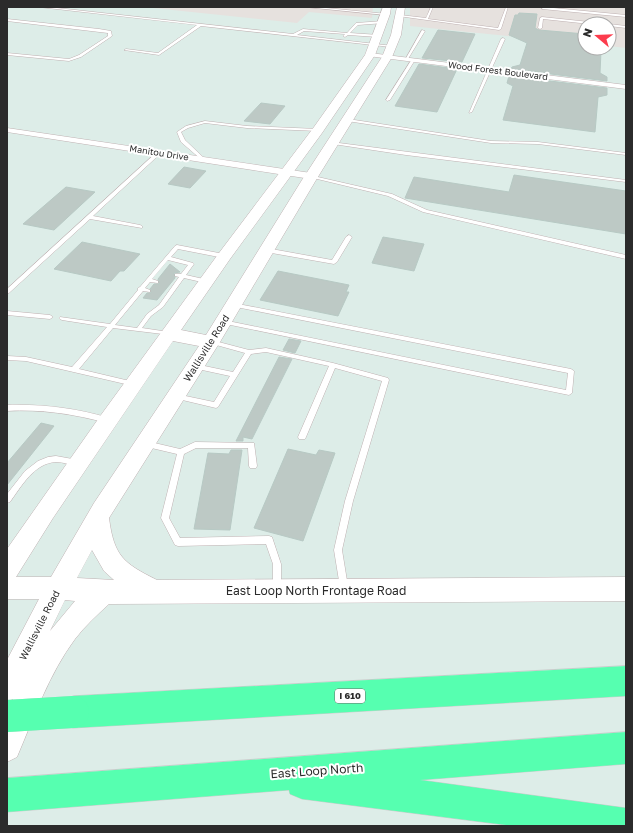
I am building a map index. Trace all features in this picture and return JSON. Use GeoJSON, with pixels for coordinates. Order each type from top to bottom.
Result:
{"type":"FeatureCollection","features":[{"type":"Feature","properties":{"kind":"highway","name":"I 610"},"geometry":{"type":"LineString","coordinates":[[7,716],[626,681]]}},
{"type":"Feature","properties":{"kind":"highway","name":"East Loop North"},"geometry":{"type":"LineString","coordinates":[[7,795],[626,748]]}},
{"type":"Feature","properties":{"kind":"highway"},"geometry":{"type":"LineString","coordinates":[[257,776],[530,811],[626,826]]}},
{"type":"Feature","properties":{"kind":"main road","name":"Wallisville Road"},"geometry":{"type":"LineString","coordinates":[[7,688],[58,588],[98,518],[144,444],[211,342],[311,176],[341,132],[387,57],[396,35],[385,25]]}},
{"type":"Feature","properties":{"kind":"main road"},"geometry":{"type":"LineString","coordinates":[[7,570],[78,463],[206,281],[285,172],[318,130],[385,25]]}},
{"type":"Feature","properties":{"kind":"main road"},"geometry":{"type":"LineString","coordinates":[[318,130],[341,132]]}},
{"type":"Feature","properties":{"kind":"main road"},"geometry":{"type":"LineString","coordinates":[[224,256],[236,251],[251,248],[266,250]]}},
{"type":"Feature","properties":{"kind":"main road"},"geometry":{"type":"LineString","coordinates":[[169,334],[211,342]]}},
{"type":"Feature","properties":{"kind":"main road"},"geometry":{"type":"LineString","coordinates":[[98,518],[100,545],[110,561],[125,576],[155,592]]}},
{"type":"Feature","properties":{"kind":"main road","name":"East Loop North Frontage Road"},"geometry":{"type":"LineString","coordinates":[[7,588],[58,588],[104,592],[626,589]]}},
{"type":"Feature","properties":{"kind":"main road"},"geometry":{"type":"LineString","coordinates":[[7,747],[35,685],[56,645],[76,618],[104,592]]}},
{"type":"Feature","properties":{"kind":"street","name":"Wood Forest Boulevard"},"geometry":{"type":"LineString","coordinates":[[385,25],[387,57],[626,87]]}},
{"type":"Feature","properties":{"kind":"street","name":"Manitou Drive"},"geometry":{"type":"LineString","coordinates":[[7,130],[311,176]]}},
{"type":"Feature","properties":{"kind":"lane"},"geometry":{"type":"LineString","coordinates":[[40,7],[341,40],[385,25]]}},
{"type":"Feature","properties":{"kind":"lane"},"geometry":{"type":"LineString","coordinates":[[307,7],[385,25]]}},
{"type":"Feature","properties":{"kind":"lane"},"geometry":{"type":"LineString","coordinates":[[427,18],[432,7]]}},
{"type":"Feature","properties":{"kind":"lane"},"geometry":{"type":"LineString","coordinates":[[294,35],[303,30],[346,34],[385,25],[427,18],[438,22],[499,29],[507,7]]}},
{"type":"Feature","properties":{"kind":"lane"},"geometry":{"type":"LineString","coordinates":[[543,8],[626,16]]}},
{"type":"Feature","properties":{"kind":"lane"},"geometry":{"type":"LineString","coordinates":[[540,28],[542,18],[577,22]]}},
{"type":"Feature","properties":{"kind":"lane"},"geometry":{"type":"LineString","coordinates":[[7,20],[99,30],[110,32],[110,36],[80,56],[69,60],[7,54]]}},
{"type":"Feature","properties":{"kind":"lane"},"geometry":{"type":"LineString","coordinates":[[341,40],[357,24],[385,25]]}},
{"type":"Feature","properties":{"kind":"lane"},"geometry":{"type":"LineString","coordinates":[[126,50],[159,54],[200,25]]}},
{"type":"Feature","properties":{"kind":"lane"},"geometry":{"type":"LineString","coordinates":[[385,25],[391,46]]}},
{"type":"Feature","properties":{"kind":"lane"},"geometry":{"type":"LineString","coordinates":[[388,100],[410,60],[423,31]]}},
{"type":"Feature","properties":{"kind":"lane"},"geometry":{"type":"LineString","coordinates":[[470,112],[503,39]]}},
{"type":"Feature","properties":{"kind":"lane"},"geometry":{"type":"LineString","coordinates":[[348,120],[491,142],[538,143],[626,154]]}},
{"type":"Feature","properties":{"kind":"lane"},"geometry":{"type":"LineString","coordinates":[[203,160],[183,141],[179,132],[187,127],[204,122],[247,127],[318,130]]}},
{"type":"Feature","properties":{"kind":"lane"},"geometry":{"type":"LineString","coordinates":[[333,143],[403,154],[626,181]]}},
{"type":"Feature","properties":{"kind":"lane"},"geometry":{"type":"LineString","coordinates":[[7,292],[159,153]]}},
{"type":"Feature","properties":{"kind":"lane"},"geometry":{"type":"LineString","coordinates":[[311,176],[390,195],[425,211],[626,257]]}},
{"type":"Feature","properties":{"kind":"lane"},"geometry":{"type":"LineString","coordinates":[[90,217],[140,226]]}},
{"type":"Feature","properties":{"kind":"lane"},"geometry":{"type":"LineString","coordinates":[[266,250],[334,262],[349,237]]}},
{"type":"Feature","properties":{"kind":"lane"},"geometry":{"type":"LineString","coordinates":[[74,370],[174,249],[181,247],[224,256]]}},
{"type":"Feature","properties":{"kind":"lane"},"geometry":{"type":"LineString","coordinates":[[138,330],[149,315],[161,306],[177,285],[180,275],[190,266],[190,263],[167,258]]}},
{"type":"Feature","properties":{"kind":"lane"},"geometry":{"type":"LineString","coordinates":[[156,270],[164,272]]}},
{"type":"Feature","properties":{"kind":"lane"},"geometry":{"type":"LineString","coordinates":[[180,275],[206,281]]}},
{"type":"Feature","properties":{"kind":"lane"},"geometry":{"type":"LineString","coordinates":[[148,280],[156,282]]}},
{"type":"Feature","properties":{"kind":"lane"},"geometry":{"type":"LineString","coordinates":[[170,284],[177,285]]}},
{"type":"Feature","properties":{"kind":"lane"},"geometry":{"type":"LineString","coordinates":[[140,289],[148,291]]}},
{"type":"Feature","properties":{"kind":"lane"},"geometry":{"type":"LineString","coordinates":[[162,294],[169,295]]}},
{"type":"Feature","properties":{"kind":"lane"},"geometry":{"type":"LineString","coordinates":[[223,322],[569,394],[571,372],[233,305]]}},
{"type":"Feature","properties":{"kind":"lane"},"geometry":{"type":"LineString","coordinates":[[7,313],[50,317]]}},
{"type":"Feature","properties":{"kind":"lane"},"geometry":{"type":"LineString","coordinates":[[62,318],[169,334]]}},
{"type":"Feature","properties":{"kind":"lane"},"geometry":{"type":"LineString","coordinates":[[211,342],[249,352],[266,350],[333,365],[386,380],[349,501],[338,550],[344,591]]}},
{"type":"Feature","properties":{"kind":"lane"},"geometry":{"type":"LineString","coordinates":[[176,396],[216,405],[249,352]]}},
{"type":"Feature","properties":{"kind":"lane"},"geometry":{"type":"LineString","coordinates":[[7,358],[26,359],[134,384]]}},
{"type":"Feature","properties":{"kind":"lane"},"geometry":{"type":"LineString","coordinates":[[302,437],[333,365]]}},
{"type":"Feature","properties":{"kind":"lane"},"geometry":{"type":"LineString","coordinates":[[195,366],[234,375]]}},
{"type":"Feature","properties":{"kind":"lane"},"geometry":{"type":"LineString","coordinates":[[7,408],[21,407],[70,410],[108,420]]}},
{"type":"Feature","properties":{"kind":"lane"},"geometry":{"type":"LineString","coordinates":[[144,444],[181,452],[196,445],[251,445],[254,466]]}},
{"type":"Feature","properties":{"kind":"lane"},"geometry":{"type":"LineString","coordinates":[[181,452],[165,518],[178,542],[269,540],[276,564],[277,591]]}},
{"type":"Feature","properties":{"kind":"lane"},"geometry":{"type":"LineString","coordinates":[[7,500],[36,465],[47,459],[57,458],[78,463]]}},
{"type":"Feature","properties":{"kind":"shaded area"},"geometry":{"type":"Polygon","coordinates":[[[144,7],[373,7],[372,18],[309,12],[297,23],[144,7]]]}},
{"type":"Feature","properties":{"kind":"shaded area"},"geometry":{"type":"Polygon","coordinates":[[[410,7],[626,7],[626,48],[617,47],[617,16],[577,16],[577,43],[410,26],[410,7]]]}},
{"type":"Feature","properties":{"kind":"building"},"geometry":{"type":"Polygon","coordinates":[[[519,13],[537,14],[535,28],[539,30],[577,33],[577,56],[601,56],[600,73],[607,77],[607,81],[511,69],[512,67],[520,65],[527,43],[509,35],[515,15],[518,15],[519,13]]]}},
{"type":"Feature","properties":{"kind":"building"},"geometry":{"type":"Polygon","coordinates":[[[438,30],[475,34],[462,62],[422,58],[438,30]]]}},
{"type":"Feature","properties":{"kind":"building"},"geometry":{"type":"Polygon","coordinates":[[[419,64],[457,69],[437,112],[395,106],[419,64]]]}},
{"type":"Feature","properties":{"kind":"building"},"geometry":{"type":"Polygon","coordinates":[[[509,76],[607,88],[607,95],[598,97],[595,132],[503,120],[513,86],[507,83],[509,76]]]}},
{"type":"Feature","properties":{"kind":"building"},"geometry":{"type":"Polygon","coordinates":[[[261,103],[285,106],[270,124],[244,121],[261,103]]]}},
{"type":"Feature","properties":{"kind":"building"},"geometry":{"type":"Polygon","coordinates":[[[184,167],[206,171],[190,188],[168,184],[184,167]]]}},
{"type":"Feature","properties":{"kind":"building"},"geometry":{"type":"Polygon","coordinates":[[[514,175],[626,191],[626,234],[405,198],[414,177],[509,192],[514,175]]]}},
{"type":"Feature","properties":{"kind":"building"},"geometry":{"type":"Polygon","coordinates":[[[66,187],[95,192],[54,230],[23,224],[66,187]]]}},
{"type":"Feature","properties":{"kind":"building"},"geometry":{"type":"Polygon","coordinates":[[[383,237],[424,244],[414,271],[372,263],[383,237]]]}},
{"type":"Feature","properties":{"kind":"building"},"geometry":{"type":"Polygon","coordinates":[[[82,242],[140,254],[124,271],[120,271],[111,281],[54,269],[82,242]]]}},
{"type":"Feature","properties":{"kind":"building"},"geometry":{"type":"Polygon","coordinates":[[[170,264],[180,272],[174,273],[175,278],[157,300],[143,298],[147,293],[151,293],[150,289],[154,284],[159,284],[158,279],[170,264]]]}},
{"type":"Feature","properties":{"kind":"building"},"geometry":{"type":"Polygon","coordinates":[[[278,271],[349,285],[346,292],[349,292],[338,316],[260,300],[278,271]]]}},
{"type":"Feature","properties":{"kind":"building"},"geometry":{"type":"Polygon","coordinates":[[[289,339],[301,341],[295,353],[283,350],[289,339]]]}},
{"type":"Feature","properties":{"kind":"building"},"geometry":{"type":"Polygon","coordinates":[[[279,357],[292,359],[252,439],[243,437],[243,441],[236,441],[279,357]]]}},
{"type":"Feature","properties":{"kind":"building"},"geometry":{"type":"Polygon","coordinates":[[[41,423],[54,426],[7,485],[7,463],[41,423]]]}},
{"type":"Feature","properties":{"kind":"building"},"geometry":{"type":"Polygon","coordinates":[[[288,449],[316,455],[319,450],[335,453],[303,541],[254,528],[288,449]]]}},
{"type":"Feature","properties":{"kind":"building"},"geometry":{"type":"Polygon","coordinates":[[[231,450],[242,450],[230,530],[194,529],[208,453],[229,454],[231,450]]]}}]}
